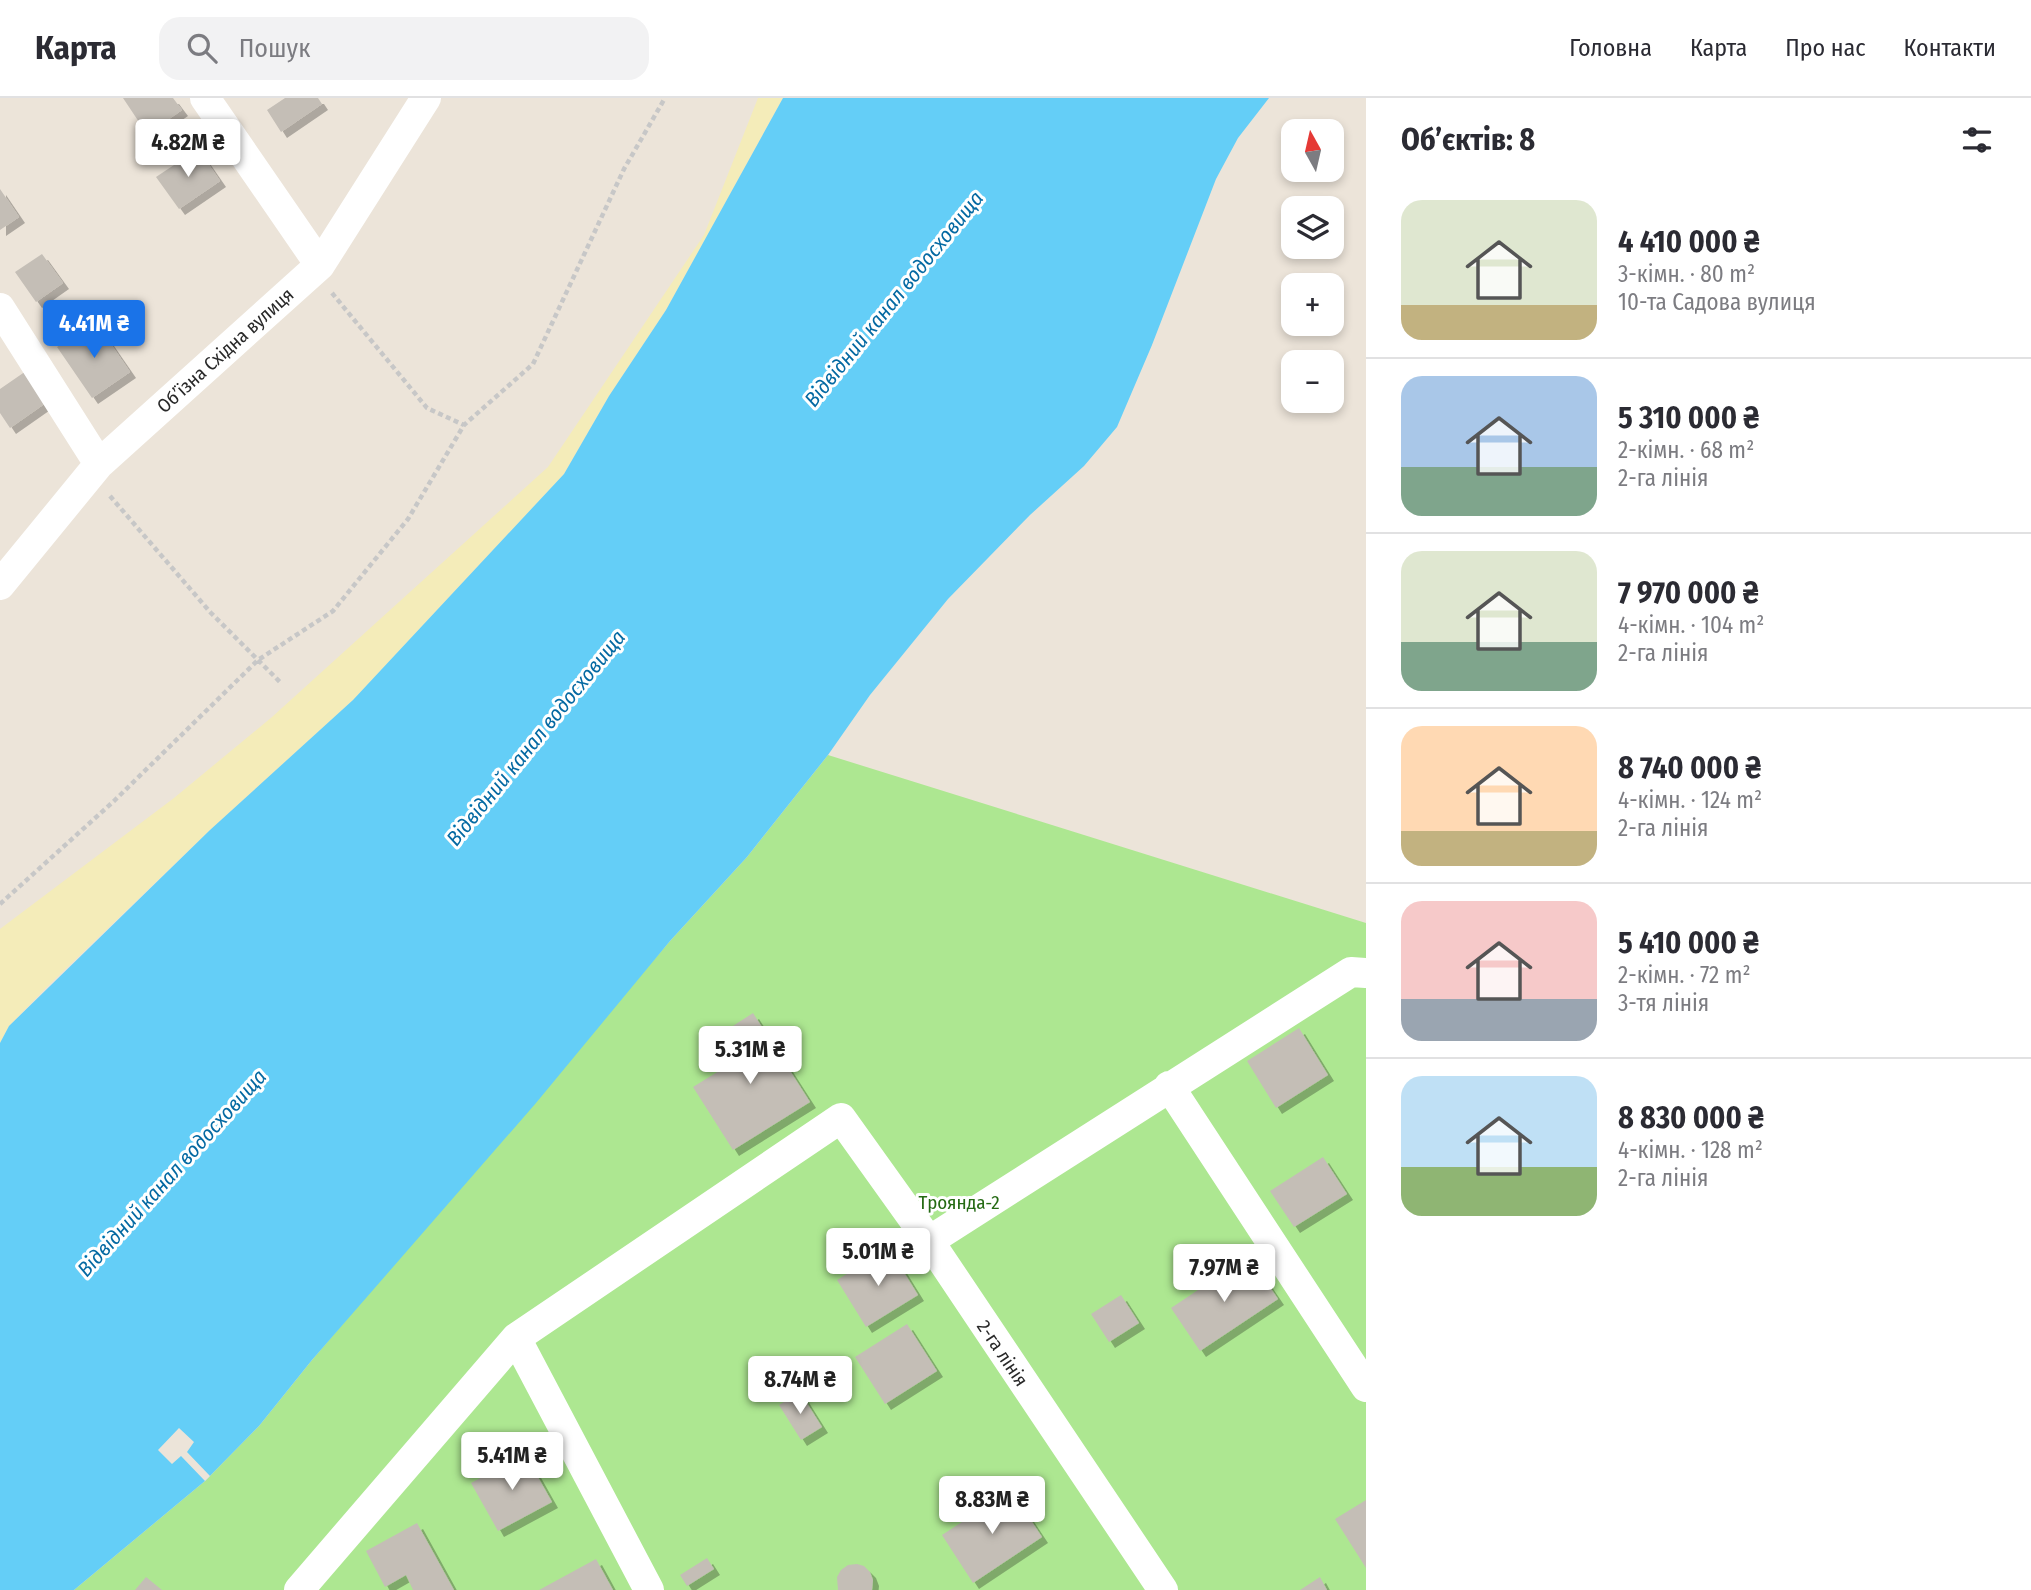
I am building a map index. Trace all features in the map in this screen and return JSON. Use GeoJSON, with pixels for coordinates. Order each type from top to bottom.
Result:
{"type":"FeatureCollection","features":[{"type":"Feature","properties":{"kind":"street"},"geometry":{"type":"LineString","coordinates":[[205,98],[317,268]]}},
{"type":"Feature","properties":{"kind":"street","name":"Обʼїзна Східна вулиця"},"geometry":{"type":"LineString","coordinates":[[0,585],[95,469],[317,268],[426,98]]}},
{"type":"Feature","properties":{"kind":"street"},"geometry":{"type":"LineString","coordinates":[[0,308],[95,469]]}},
{"type":"Feature","properties":{"kind":"street"},"geometry":{"type":"LineString","coordinates":[[929,1241],[1351,972],[1366,973]]}},
{"type":"Feature","properties":{"kind":"street"},"geometry":{"type":"LineString","coordinates":[[1169,1086],[1366,1387]]}},
{"type":"Feature","properties":{"kind":"street","name":"2-га лінія"},"geometry":{"type":"LineString","coordinates":[[516,1338],[841,1118],[929,1241],[1163,1590]]}},
{"type":"Feature","properties":{"kind":"street"},"geometry":{"type":"LineString","coordinates":[[299,1590],[516,1338],[649,1590]]}},
{"type":"Feature","properties":{"kind":"path"},"geometry":{"type":"LineString","coordinates":[[0,904],[114,802],[258,660],[333,611],[408,519],[464,425],[533,364],[624,169],[665,98]]}},
{"type":"Feature","properties":{"kind":"path"},"geometry":{"type":"LineString","coordinates":[[317,268],[427,408],[464,425]]}},
{"type":"Feature","properties":{"kind":"path"},"geometry":{"type":"LineString","coordinates":[[95,469],[211,613],[281,683]]}},
{"type":"Feature","properties":{"kind":"green space","name":"Троянда-2"},"geometry":{"type":"Polygon","coordinates":[[[828,755],[1366,923],[1366,1590],[74,1590],[205,1481],[259,1426],[312,1360],[670,941],[747,857],[828,755]]]}},
{"type":"Feature","properties":{"kind":"sand"},"geometry":{"type":"Polygon","coordinates":[[[758,98],[783,98],[666,310],[609,396],[564,474],[353,700],[210,830],[47,987],[9,1026],[0,1043],[0,929],[174,798],[272,717],[548,467],[704,235],[758,98]]]}},
{"type":"Feature","properties":{"kind":"water","name":"Відвідний канал водосховища"},"geometry":{"type":"Polygon","coordinates":[[[783,98],[1269,98],[1238,138],[1216,179],[1152,345],[1117,427],[1084,466],[1030,515],[948,599],[870,695],[828,755],[747,857],[670,941],[536,1103],[312,1360],[259,1426],[205,1481],[74,1590],[0,1590],[0,1043],[9,1026],[210,830],[353,700],[564,474],[609,396],[666,310],[783,98]]]}},
{"type":"Feature","properties":{"kind":"pier"},"geometry":{"type":"Polygon","coordinates":[[[179,1428],[194,1442],[187,1452],[210,1476],[205,1481],[181,1456],[172,1464],[158,1450],[179,1428]]]}},
{"type":"Feature","properties":{"kind":"building"},"geometry":{"type":"Polygon","coordinates":[[[123,98],[173,98],[182,110],[147,134],[123,98]]]}},
{"type":"Feature","properties":{"kind":"building"},"geometry":{"type":"Polygon","coordinates":[[[285,98],[318,98],[322,104],[281,132],[267,110],[285,98]]]}},
{"type":"Feature","properties":{"kind":"building"},"geometry":{"type":"Polygon","coordinates":[[[198,149],[220,181],[179,209],[156,177],[198,149]]]}},
{"type":"Feature","properties":{"kind":"building"},"geometry":{"type":"Polygon","coordinates":[[[0,189],[19,217],[0,230],[0,189]]]}},
{"type":"Feature","properties":{"kind":"building"},"geometry":{"type":"Polygon","coordinates":[[[42,254],[63,283],[36,302],[15,272],[42,254]]]}},
{"type":"Feature","properties":{"kind":"building"},"geometry":{"type":"Polygon","coordinates":[[[95,321],[130,372],[92,398],[57,347],[95,321]]]}},
{"type":"Feature","properties":{"kind":"building"},"geometry":{"type":"Polygon","coordinates":[[[29,369],[50,400],[10,428],[0,413],[0,389],[29,369]]]}},
{"type":"Feature","properties":{"kind":"building"},"geometry":{"type":"Polygon","coordinates":[[[753,1013],[810,1102],[733,1150],[693,1087],[735,1061],[719,1035],[753,1013]]]}},
{"type":"Feature","properties":{"kind":"building"},"geometry":{"type":"Polygon","coordinates":[[[1299,1028],[1328,1075],[1276,1108],[1247,1061],[1299,1028]]]}},
{"type":"Feature","properties":{"kind":"building"},"geometry":{"type":"Polygon","coordinates":[[[1323,1157],[1347,1194],[1294,1227],[1270,1191],[1323,1157]]]}},
{"type":"Feature","properties":{"kind":"building"},"geometry":{"type":"Polygon","coordinates":[[[889,1248],[918,1295],[866,1327],[837,1280],[889,1248]]]}},
{"type":"Feature","properties":{"kind":"building"},"geometry":{"type":"Polygon","coordinates":[[[1249,1256],[1278,1299],[1200,1351],[1171,1308],[1249,1256]]]}},
{"type":"Feature","properties":{"kind":"building"},"geometry":{"type":"Polygon","coordinates":[[[1121,1295],[1139,1323],[1109,1342],[1091,1314],[1121,1295]]]}},
{"type":"Feature","properties":{"kind":"building"},"geometry":{"type":"Polygon","coordinates":[[[907,1324],[937,1371],[885,1404],[855,1357],[907,1324]]]}},
{"type":"Feature","properties":{"kind":"building"},"geometry":{"type":"Polygon","coordinates":[[[800,1392],[822,1427],[801,1440],[779,1405],[800,1392]]]}},
{"type":"Feature","properties":{"kind":"building"},"geometry":{"type":"Polygon","coordinates":[[[525,1454],[552,1502],[498,1531],[471,1483],[525,1454]]]}},
{"type":"Feature","properties":{"kind":"building"},"geometry":{"type":"Polygon","coordinates":[[[1011,1490],[1042,1537],[973,1583],[942,1535],[1011,1490]]]}},
{"type":"Feature","properties":{"kind":"building"},"geometry":{"type":"Polygon","coordinates":[[[1366,1500],[1366,1568],[1335,1519],[1366,1500]]]}},
{"type":"Feature","properties":{"kind":"building"},"geometry":{"type":"Polygon","coordinates":[[[417,1523],[454,1590],[413,1590],[406,1575],[385,1587],[366,1551],[417,1523]]]}},
{"type":"Feature","properties":{"kind":"building"},"geometry":{"type":"Polygon","coordinates":[[[707,1558],[714,1569],[687,1586],[680,1575],[707,1558]]]}},
{"type":"Feature","properties":{"kind":"building"},"geometry":{"type":"Polygon","coordinates":[[[596,1559],[613,1590],[539,1590],[596,1559]]]}},
{"type":"Feature","properties":{"kind":"building"},"geometry":{"type":"Polygon","coordinates":[[[857,1564],[870,1572],[872,1590],[838,1590],[837,1577],[841,1570],[848,1565],[857,1564]]]}},
{"type":"Feature","properties":{"kind":"building"},"geometry":{"type":"Polygon","coordinates":[[[146,1577],[162,1590],[135,1590],[146,1577]]]}},
{"type":"Feature","properties":{"kind":"building"},"geometry":{"type":"Polygon","coordinates":[[[1320,1577],[1327,1590],[1300,1590],[1320,1577]]]}}]}
